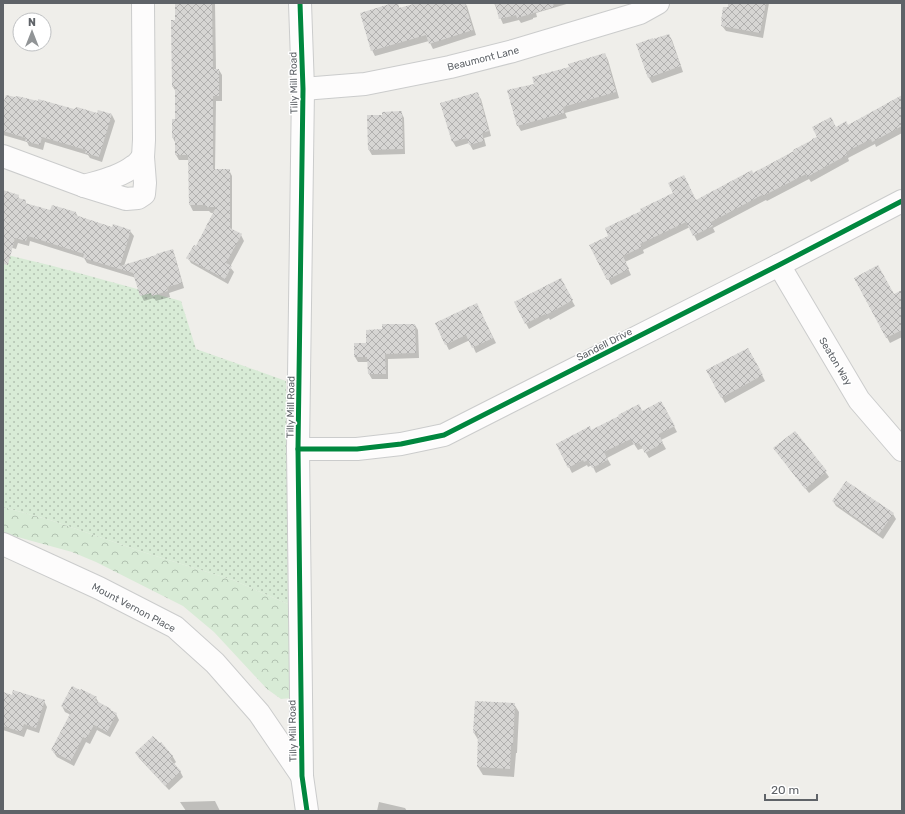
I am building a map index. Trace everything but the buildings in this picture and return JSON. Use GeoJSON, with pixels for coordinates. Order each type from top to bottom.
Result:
{"type":"FeatureCollection","features":[{"type":"Feature","properties":{"kind":"street"},"geometry":{"type":"LineString","coordinates":[[3,156],[89,188],[126,199],[138,198],[144,194],[143,3]]}},
{"type":"Feature","properties":{"kind":"street","name":"Tilly Mill Road"},"geometry":{"type":"LineString","coordinates":[[300,3],[303,90],[298,449],[302,776],[307,811]]}},
{"type":"Feature","properties":{"kind":"street","name":"Beaumont Lane"},"geometry":{"type":"LineString","coordinates":[[303,90],[365,84],[450,67],[513,51],[640,13],[658,3]]}},
{"type":"Feature","properties":{"kind":"street"},"geometry":{"type":"LineString","coordinates":[[89,188],[135,166],[143,157]]}},
{"type":"Feature","properties":{"kind":"street","name":"Sandell Drive"},"geometry":{"type":"LineString","coordinates":[[298,449],[357,449],[401,444],[444,435],[779,265],[902,200]]}},
{"type":"Feature","properties":{"kind":"street","name":"Seaton Way"},"geometry":{"type":"LineString","coordinates":[[779,265],[859,400],[902,450]]}},
{"type":"Feature","properties":{"kind":"street","name":"Mount Vernon Place"},"geometry":{"type":"LineString","coordinates":[[3,544],[99,588],[175,627],[215,663],[259,713],[302,776]]}},
{"type":"Feature","properties":{"kind":"green space"},"geometry":{"type":"Polygon","coordinates":[[[3,254],[181,301],[196,349],[286,381],[288,604],[233,580],[146,553],[50,520],[3,507],[3,254]]]}},
{"type":"Feature","properties":{"kind":"green space"},"geometry":{"type":"Polygon","coordinates":[[[3,507],[50,520],[146,553],[233,580],[288,604],[291,698],[281,699],[267,689],[214,632],[183,606],[96,562],[72,552],[3,533],[3,507]]]}},
{"type":"Feature","properties":{"kind":"cycle path"},"geometry":{"type":"LineString","coordinates":[[300,3],[303,89],[298,449],[302,776],[307,811]]}},
{"type":"Feature","properties":{"kind":"cycle path"},"geometry":{"type":"LineString","coordinates":[[298,449],[357,449],[401,444],[444,435],[902,201]]}}]}
